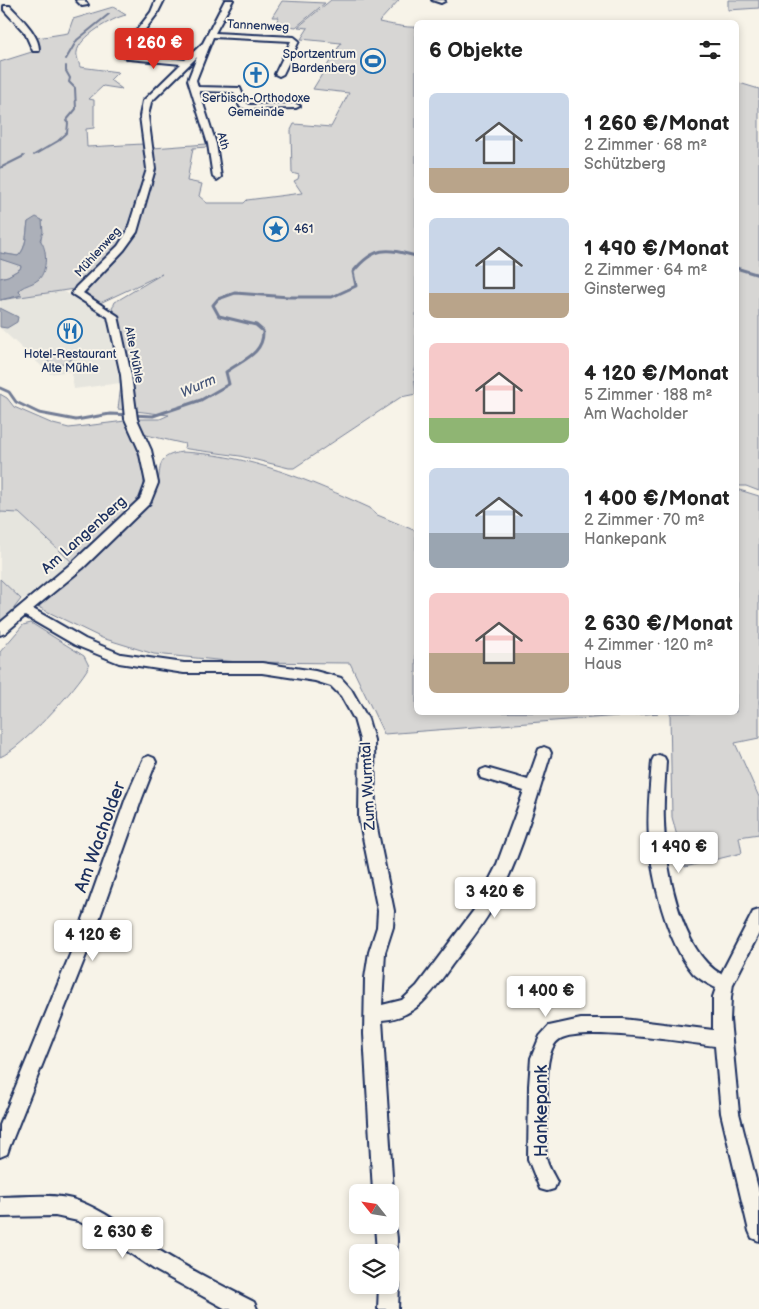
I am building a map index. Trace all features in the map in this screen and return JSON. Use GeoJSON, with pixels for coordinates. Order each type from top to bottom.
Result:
{"type":"FeatureCollection","features":[{"type":"Feature","properties":{"kind":"street"},"geometry":{"type":"LineString","coordinates":[[10,0],[4,9],[20,22],[35,43],[36,48]]}},
{"type":"Feature","properties":{"kind":"street"},"geometry":{"type":"LineString","coordinates":[[160,0],[158,6],[122,54],[129,57],[186,62]]}},
{"type":"Feature","properties":{"kind":"street"},"geometry":{"type":"LineString","coordinates":[[229,0],[194,72],[194,89],[234,89],[238,91],[243,105],[249,107],[296,106]]}},
{"type":"Feature","properties":{"kind":"street"},"geometry":{"type":"LineString","coordinates":[[436,0],[441,1]]}},
{"type":"Feature","properties":{"kind":"street","name":"Tannenweg"},"geometry":{"type":"LineString","coordinates":[[211,35],[294,39],[295,41],[280,74]]}},
{"type":"Feature","properties":{"kind":"street","name":"Mühlenweg"},"geometry":{"type":"LineString","coordinates":[[78,294],[80,289],[121,248],[132,232],[151,169],[144,116],[145,104],[206,44]]}},
{"type":"Feature","properties":{"kind":"street","name":"Ath"},"geometry":{"type":"LineString","coordinates":[[194,89],[212,144],[217,178]]}},
{"type":"Feature","properties":{"kind":"street","name":"Alte Mühle"},"geometry":{"type":"LineString","coordinates":[[78,294],[112,316],[126,374],[130,415]]}},
{"type":"Feature","properties":{"kind":"street","name":"Am Langenberg"},"geometry":{"type":"LineString","coordinates":[[0,630],[78,565],[146,500],[152,482],[150,468],[145,450],[130,415]]}},
{"type":"Feature","properties":{"kind":"street","name":"Zum Wurmtal"},"geometry":{"type":"LineString","coordinates":[[23,609],[80,642],[120,658],[184,668],[262,668],[315,676],[336,682],[346,693],[361,719],[367,740],[367,818],[386,911],[385,927],[377,952],[374,978],[374,1051],[383,1184]]}},
{"type":"Feature","properties":{"kind":"street"},"geometry":{"type":"LineString","coordinates":[[374,1013],[395,1012],[408,1006],[425,988],[475,920],[500,877],[544,753]]}},
{"type":"Feature","properties":{"kind":"street"},"geometry":{"type":"LineString","coordinates":[[658,761],[656,823],[670,902],[688,953],[701,969],[712,978],[725,984]]}},
{"type":"Feature","properties":{"kind":"street","name":"Am Wacholder"},"geometry":{"type":"LineString","coordinates":[[0,1148],[82,945],[134,798],[150,762]]}},
{"type":"Feature","properties":{"kind":"street"},"geometry":{"type":"LineString","coordinates":[[486,774],[532,787]]}},
{"type":"Feature","properties":{"kind":"street"},"geometry":{"type":"LineString","coordinates":[[759,918],[725,984],[722,997],[722,1038],[730,1113],[759,1231]]}},
{"type":"Feature","properties":{"kind":"street","name":"Hankepank"},"geometry":{"type":"LineString","coordinates":[[547,1182],[537,1159],[538,1086],[540,1058],[546,1042],[554,1032],[581,1027],[623,1027],[722,1038]]}},
{"type":"Feature","properties":{"kind":"street"},"geometry":{"type":"LineString","coordinates":[[0,1207],[61,1207],[73,1209],[96,1220],[166,1266],[247,1309]]}},
{"type":"Feature","properties":{"kind":"street"},"geometry":{"type":"LineString","coordinates":[[388,1309],[389,1294]]}},
{"type":"Feature","properties":{"kind":"shaded area"},"geometry":{"type":"Polygon","coordinates":[[[331,0],[399,0],[379,22],[414,27],[414,394],[401,397],[294,468],[289,468],[240,456],[188,449],[184,448],[185,444],[142,434],[133,419],[160,419],[169,415],[118,409],[124,344],[118,319],[112,309],[115,302],[162,274],[100,303],[88,297],[86,290],[119,255],[139,227],[155,174],[153,148],[207,144],[207,147],[193,148],[187,181],[202,184],[199,196],[207,203],[244,203],[247,200],[302,193],[294,181],[298,179],[299,175],[292,173],[291,130],[294,124],[331,127],[349,93],[313,89],[341,43],[301,39],[308,28],[298,27],[331,0]]]}},
{"type":"Feature","properties":{"kind":"shaded area"},"geometry":{"type":"Polygon","coordinates":[[[728,0],[759,0],[759,8],[728,10],[728,0]]]}},
{"type":"Feature","properties":{"kind":"shaded area"},"geometry":{"type":"Polygon","coordinates":[[[282,1],[325,3],[296,27],[275,24],[279,17],[272,17],[282,1]]]}},
{"type":"Feature","properties":{"kind":"shaded area"},"geometry":{"type":"Polygon","coordinates":[[[113,7],[126,15],[105,24],[90,34],[79,46],[77,55],[80,67],[118,72],[110,80],[122,89],[103,86],[89,99],[94,100],[94,128],[86,129],[87,147],[143,144],[148,170],[128,233],[109,256],[74,289],[0,300],[19,296],[18,292],[23,286],[39,279],[42,220],[28,222],[25,245],[18,256],[0,253],[0,62],[38,50],[37,38],[68,33],[73,19],[113,7]]]}},
{"type":"Feature","properties":{"kind":"shaded area"},"geometry":{"type":"Polygon","coordinates":[[[739,83],[759,89],[759,491],[746,486],[739,486],[739,83]]]}},
{"type":"Feature","properties":{"kind":"shaded area"},"geometry":{"type":"Polygon","coordinates":[[[36,217],[42,220],[43,232],[40,240],[43,244],[46,260],[44,271],[37,281],[20,289],[19,292],[22,295],[0,300],[0,278],[8,276],[20,269],[21,266],[0,259],[0,253],[18,256],[21,253],[25,245],[28,222],[36,217]]]}},
{"type":"Feature","properties":{"kind":"shaded area"},"geometry":{"type":"Polygon","coordinates":[[[0,259],[19,264],[21,266],[20,269],[0,278],[0,259]]]}},
{"type":"Feature","properties":{"kind":"shaded area"},"geometry":{"type":"Polygon","coordinates":[[[61,290],[106,315],[120,383],[74,389],[71,371],[50,374],[0,328],[0,300],[61,290]]]}},
{"type":"Feature","properties":{"kind":"shaded area"},"geometry":{"type":"Polygon","coordinates":[[[0,308],[18,317],[17,322],[7,328],[0,327],[0,308]]]}},
{"type":"Feature","properties":{"kind":"shaded area"},"geometry":{"type":"Polygon","coordinates":[[[64,349],[72,359],[54,367],[46,359],[64,349]]]}},
{"type":"Feature","properties":{"kind":"shaded area"},"geometry":{"type":"Polygon","coordinates":[[[0,394],[7,398],[14,407],[53,424],[69,428],[125,421],[134,440],[143,469],[144,479],[141,499],[74,564],[19,513],[0,512],[0,394]]]}},
{"type":"Feature","properties":{"kind":"shaded area"},"geometry":{"type":"Polygon","coordinates":[[[182,452],[232,458],[279,471],[370,508],[375,514],[414,530],[414,715],[632,715],[384,734],[350,663],[238,662],[154,654],[102,638],[40,608],[39,604],[151,501],[162,462],[165,458],[182,452]]]}},
{"type":"Feature","properties":{"kind":"shaded area"},"geometry":{"type":"Polygon","coordinates":[[[739,490],[759,496],[759,738],[735,743],[759,797],[759,834],[739,837],[742,853],[685,867],[672,817],[670,715],[739,715],[739,490]]]}},
{"type":"Feature","properties":{"kind":"shaded area"},"geometry":{"type":"Polygon","coordinates":[[[0,512],[19,513],[73,564],[29,597],[21,599],[0,579],[0,512]]]}},
{"type":"Feature","properties":{"kind":"shaded area"},"geometry":{"type":"Polygon","coordinates":[[[0,579],[21,599],[0,623],[0,579]]]}},
{"type":"Feature","properties":{"kind":"shaded area"},"geometry":{"type":"Polygon","coordinates":[[[31,623],[84,656],[89,666],[74,688],[49,716],[21,742],[0,757],[0,652],[23,625],[31,623]]]}},
{"type":"Feature","properties":{"kind":"waterway"},"geometry":{"type":"LineString","coordinates":[[66,59],[77,40],[109,14]]}},
{"type":"Feature","properties":{"kind":"waterway"},"geometry":{"type":"LineString","coordinates":[[34,155],[58,141],[67,133],[68,123],[66,121],[76,109],[75,88],[69,82],[70,78],[66,71],[66,66]]}},
{"type":"Feature","properties":{"kind":"waterway"},"geometry":{"type":"LineString","coordinates":[[0,168],[24,156]]}},
{"type":"Feature","properties":{"kind":"waterway","name":"Wurm"},"geometry":{"type":"LineString","coordinates":[[0,388],[9,392],[16,402],[39,413],[76,420],[110,414],[153,416],[201,400],[229,384],[226,372],[251,356],[260,345],[263,331],[256,325],[219,316],[213,305],[218,299],[235,293],[289,297],[332,297],[356,286],[353,272],[367,257],[374,253],[396,251],[414,256]]}},
{"type":"Feature","properties":{"kind":"waterway","name":"Wurm"},"geometry":{"type":"LineString","coordinates":[[739,269],[759,275]]}},
{"type":"Feature","properties":{"kind":"place","name":"Sportzentrum Bardenberg"},"geometry":{"type":"Point","coordinates":[373,61]}},
{"type":"Feature","properties":{"kind":"place","name":"Serbisch-Orthodoxe Gemeinde"},"geometry":{"type":"Point","coordinates":[256,75]}},
{"type":"Feature","properties":{"kind":"place","name":"461"},"geometry":{"type":"Point","coordinates":[276,229]}},
{"type":"Feature","properties":{"kind":"place","name":"Hotel-Restaurant Alte Mühle"},"geometry":{"type":"Point","coordinates":[70,331]}}]}
